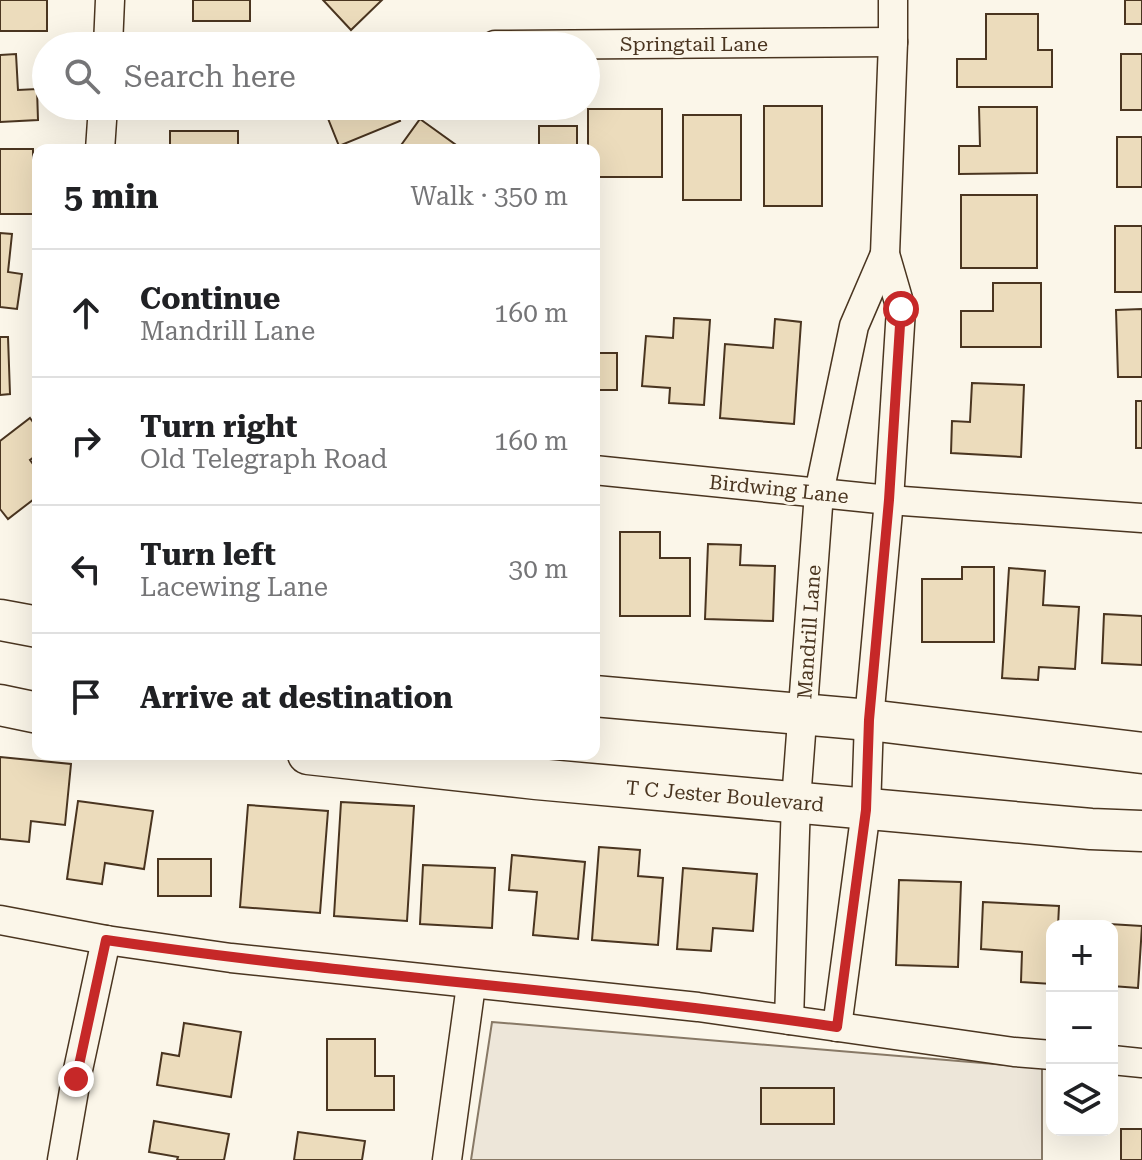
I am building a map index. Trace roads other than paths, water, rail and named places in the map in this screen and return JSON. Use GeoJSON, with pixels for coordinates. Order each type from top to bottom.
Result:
{"type":"FeatureCollection","features":[{"type":"Feature","properties":{"kind":"main road"},"geometry":{"type":"LineString","coordinates":[[0,620],[32,626]]}},
{"type":"Feature","properties":{"kind":"main road"},"geometry":{"type":"LineString","coordinates":[[600,697],[869,720],[1142,753]]}},
{"type":"Feature","properties":{"kind":"main road"},"geometry":{"type":"LineString","coordinates":[[0,705],[32,712]]}},
{"type":"Feature","properties":{"kind":"main road","name":"T C Jester Boulevard"},"geometry":{"type":"LineString","coordinates":[[363,760],[866,810],[1142,831]]}},
{"type":"Feature","properties":{"kind":"street"},"geometry":{"type":"LineString","coordinates":[[109,32],[110,0]]}},
{"type":"Feature","properties":{"kind":"street","name":"Mandrill Lane"},"geometry":{"type":"LineString","coordinates":[[837,1027],[866,810],[869,720],[889,500],[901,309],[885,254],[893,0]]}},
{"type":"Feature","properties":{"kind":"street","name":"Springtail Lane"},"geometry":{"type":"LineString","coordinates":[[600,44],[893,42]]}},
{"type":"Feature","properties":{"kind":"street"},"geometry":{"type":"LineString","coordinates":[[100,144],[102,120]]}},
{"type":"Feature","properties":{"kind":"street","name":"Mandrill Lane"},"geometry":{"type":"LineString","coordinates":[[789,1020],[796,801],[819,493],[854,326],[885,254]]}},
{"type":"Feature","properties":{"kind":"street","name":"Birdwing Lane"},"geometry":{"type":"LineString","coordinates":[[600,471],[889,500],[1142,518]]}},
{"type":"Feature","properties":{"kind":"street"},"geometry":{"type":"LineString","coordinates":[[0,920],[106,940],[231,958],[698,1007],[1046,1055]]}},
{"type":"Feature","properties":{"kind":"street"},"geometry":{"type":"LineString","coordinates":[[62,1160],[106,940]]}},
{"type":"Feature","properties":{"kind":"street"},"geometry":{"type":"LineString","coordinates":[[447,1160],[471,985]]}},
{"type":"Feature","properties":{"kind":"street"},"geometry":{"type":"LineString","coordinates":[[1118,1061],[1142,1063]]}}]}
